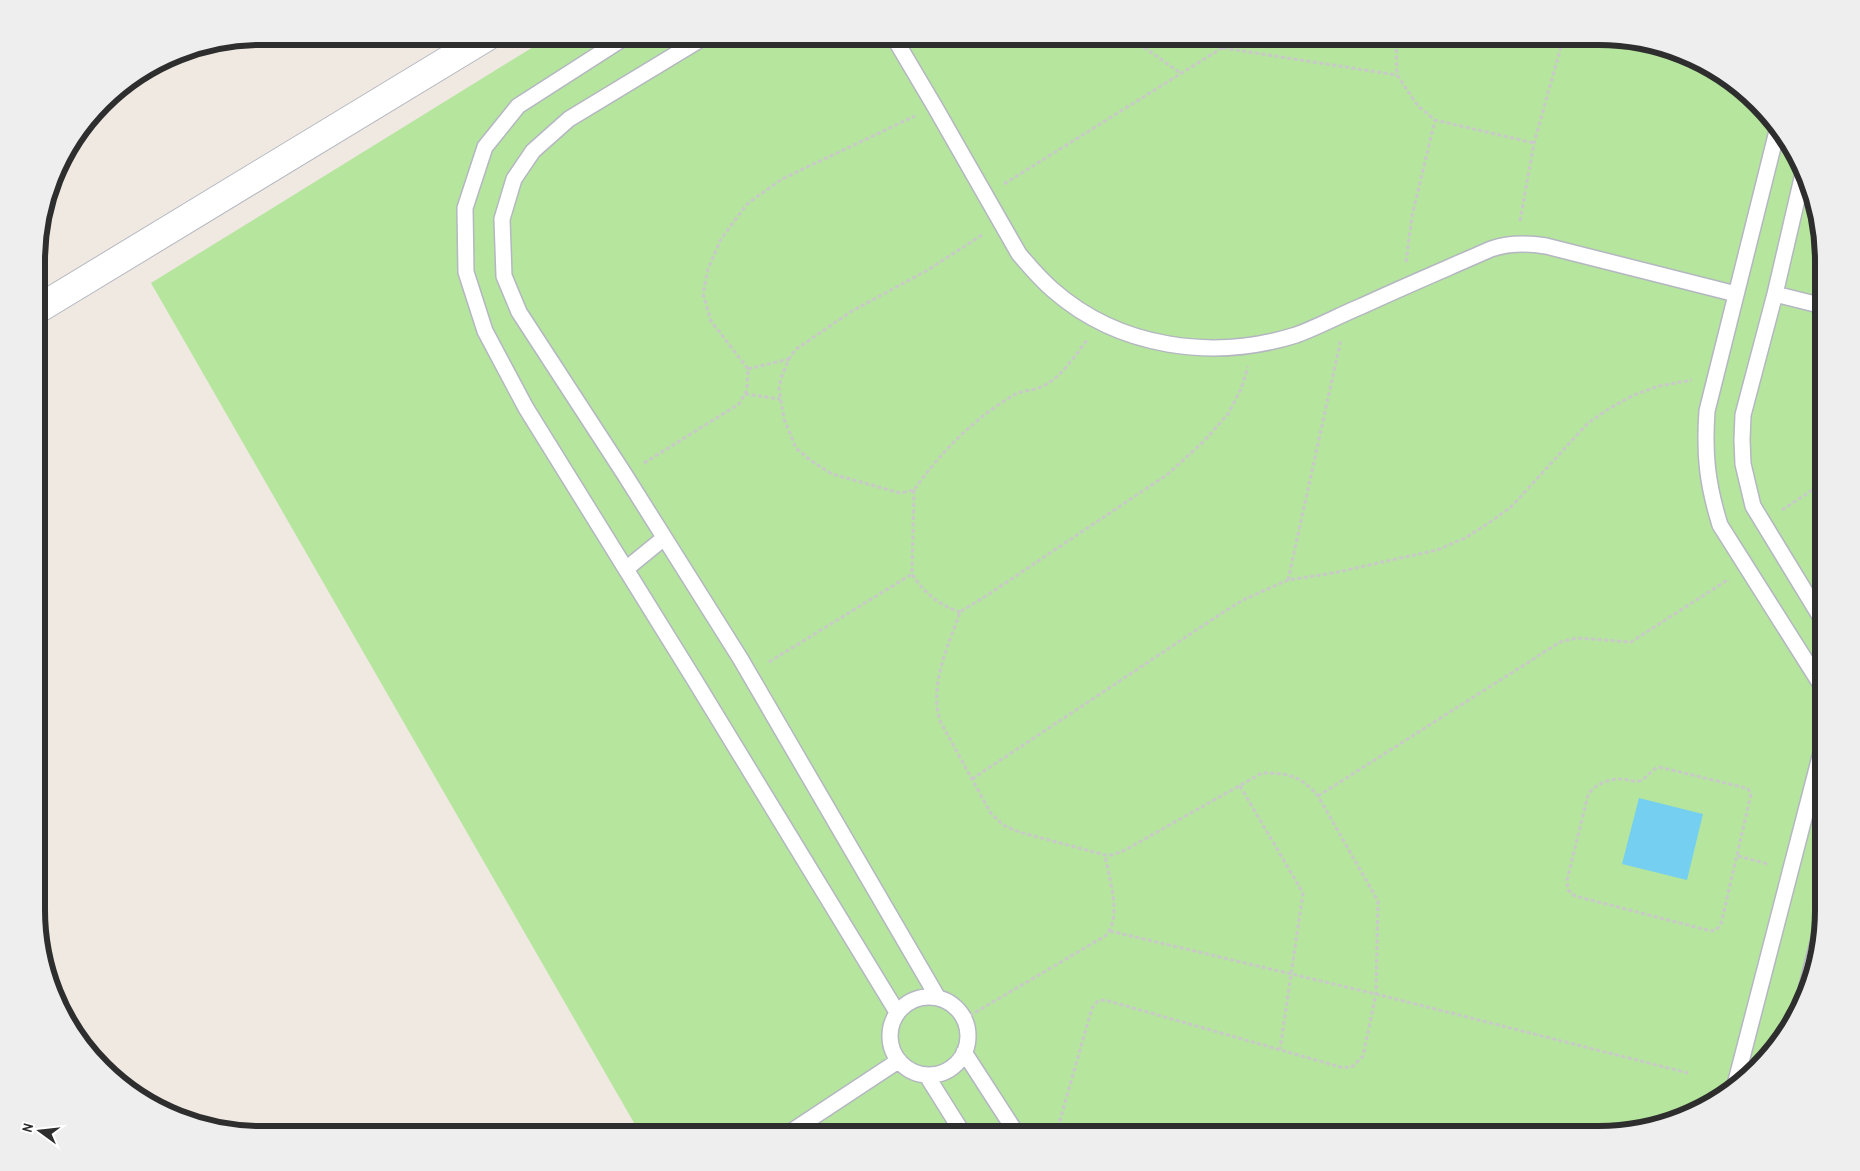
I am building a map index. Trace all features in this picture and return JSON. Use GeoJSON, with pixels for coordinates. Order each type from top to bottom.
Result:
{"type":"FeatureCollection","features":[{"type":"Feature","properties":{"kind":"street"},"geometry":{"type":"LineString","coordinates":[[45,305],[473,45]]}},
{"type":"Feature","properties":{"kind":"lane"},"geometry":{"type":"LineString","coordinates":[[613,45],[518,106],[485,147],[465,208],[466,272],[485,331],[526,408],[897,1012]]}},
{"type":"Feature","properties":{"kind":"lane"},"geometry":{"type":"LineString","coordinates":[[691,45],[569,120],[533,151],[514,178],[502,219],[504,276],[519,312],[625,475],[749,674],[938,998]]}},
{"type":"Feature","properties":{"kind":"lane"},"geometry":{"type":"LineString","coordinates":[[898,45],[1019,254],[1035,273],[1078,310],[1135,337],[1165,344],[1199,348],[1232,348],[1254,345],[1296,334],[1490,249],[1516,244],[1531,243],[1546,246],[1736,294]]}},
{"type":"Feature","properties":{"kind":"lane"},"geometry":{"type":"LineString","coordinates":[[1776,137],[1707,410],[1705,441],[1707,470],[1711,497],[1720,525],[1815,675]]}},
{"type":"Feature","properties":{"kind":"lane"},"geometry":{"type":"LineString","coordinates":[[1801,183],[1744,415],[1742,440],[1743,464],[1753,506],[1815,608]]}},
{"type":"Feature","properties":{"kind":"lane"},"geometry":{"type":"LineString","coordinates":[[1775,294],[1815,304]]}},
{"type":"Feature","properties":{"kind":"lane"},"geometry":{"type":"LineString","coordinates":[[626,569],[664,538]]}},
{"type":"Feature","properties":{"kind":"lane"},"geometry":{"type":"LineString","coordinates":[[1738,1075],[1815,776]]}},
{"type":"Feature","properties":{"kind":"lane"},"geometry":{"type":"LineString","coordinates":[[920,998],[938,998],[948,1002],[957,1009],[964,1019],[967,1041],[964,1052],[958,1062],[949,1070],[927,1076],[911,1071],[898,1061],[892,1050],[889,1037],[891,1024],[897,1012],[911,1001],[920,998]]}},
{"type":"Feature","properties":{"kind":"lane"},"geometry":{"type":"LineString","coordinates":[[964,1052],[1012,1126]]}},
{"type":"Feature","properties":{"kind":"lane"},"geometry":{"type":"LineString","coordinates":[[800,1126],[898,1061]]}},
{"type":"Feature","properties":{"kind":"lane"},"geometry":{"type":"LineString","coordinates":[[927,1076],[959,1126]]}},
{"type":"Feature","properties":{"kind":"path"},"geometry":{"type":"LineString","coordinates":[[1141,45],[1182,74]]}},
{"type":"Feature","properties":{"kind":"path"},"geometry":{"type":"LineString","coordinates":[[986,196],[1228,45]]}},
{"type":"Feature","properties":{"kind":"path"},"geometry":{"type":"LineString","coordinates":[[1396,45],[1397,75],[1418,106],[1434,120],[1534,143]]}},
{"type":"Feature","properties":{"kind":"path"},"geometry":{"type":"LineString","coordinates":[[1516,244],[1534,143],[1561,45]]}},
{"type":"Feature","properties":{"kind":"path"},"geometry":{"type":"LineString","coordinates":[[1223,48],[1397,75]]}},
{"type":"Feature","properties":{"kind":"path"},"geometry":{"type":"LineString","coordinates":[[625,475],[739,404],[745,394],[749,379],[748,369],[711,321],[703,294],[708,269],[721,239],[747,204],[782,179],[935,107]]}},
{"type":"Feature","properties":{"kind":"path"},"geometry":{"type":"LineString","coordinates":[[1403,287],[1412,216],[1434,120]]}},
{"type":"Feature","properties":{"kind":"path"},"geometry":{"type":"LineString","coordinates":[[914,490],[900,493],[832,474],[810,460],[796,448],[789,434],[780,399],[781,378],[795,350],[852,311],[926,272],[1001,223]]}},
{"type":"Feature","properties":{"kind":"path"},"geometry":{"type":"LineString","coordinates":[[1288,580],[1348,312]]}},
{"type":"Feature","properties":{"kind":"path"},"geometry":{"type":"LineString","coordinates":[[960,612],[936,602],[922,589],[912,574],[914,490],[938,459],[985,415],[1016,394],[1031,392],[1045,386],[1056,378],[1102,322]]}},
{"type":"Feature","properties":{"kind":"path"},"geometry":{"type":"LineString","coordinates":[[1058,1126],[1092,1008],[1098,1001],[1105,1000],[1344,1068],[1353,1066],[1363,1056],[1376,994],[1378,901],[1318,796],[1309,785],[1300,780],[1277,773],[1262,773],[1125,850],[1112,855],[1105,855],[1011,829],[1003,825],[990,812],[940,721],[936,701],[938,676],[960,612],[1168,474],[1197,448],[1217,428],[1235,402],[1241,390],[1254,345]]}},
{"type":"Feature","properties":{"kind":"path"},"geometry":{"type":"LineString","coordinates":[[748,369],[789,359]]}},
{"type":"Feature","properties":{"kind":"path"},"geometry":{"type":"LineString","coordinates":[[972,779],[1244,600],[1288,580],[1333,573],[1437,550],[1465,538],[1490,522],[1529,489],[1544,469],[1588,423],[1610,408],[1634,395],[1659,386],[1687,380],[1715,378]]}},
{"type":"Feature","properties":{"kind":"path"},"geometry":{"type":"LineString","coordinates":[[745,394],[780,399]]}},
{"type":"Feature","properties":{"kind":"path"},"geometry":{"type":"LineString","coordinates":[[1763,522],[1815,487]]}},
{"type":"Feature","properties":{"kind":"path"},"geometry":{"type":"LineString","coordinates":[[1318,796],[1560,642],[1577,638],[1631,642],[1747,567]]}},
{"type":"Feature","properties":{"kind":"path"},"geometry":{"type":"LineString","coordinates":[[749,674],[912,574]]}},
{"type":"Feature","properties":{"kind":"path"},"geometry":{"type":"LineString","coordinates":[[1659,767],[1748,789],[1751,794],[1751,800],[1738,856],[1721,924],[1716,930],[1711,931],[1575,896],[1568,890],[1567,880],[1588,795],[1591,790],[1597,785],[1615,779],[1639,780],[1659,767]]}},
{"type":"Feature","properties":{"kind":"path"},"geometry":{"type":"LineString","coordinates":[[1240,786],[1303,893],[1280,1049]]}},
{"type":"Feature","properties":{"kind":"path"},"geometry":{"type":"LineString","coordinates":[[964,1019],[1105,936],[1110,931],[1115,914],[1105,855]]}},
{"type":"Feature","properties":{"kind":"path"},"geometry":{"type":"LineString","coordinates":[[1738,856],[1791,870]]}},
{"type":"Feature","properties":{"kind":"path"},"geometry":{"type":"LineString","coordinates":[[1110,931],[1376,994],[1688,1074]]}},
{"type":"Feature","properties":{"kind":"green space"},"geometry":{"type":"Polygon","coordinates":[[[536,45],[1613,45],[1655,52],[1682,61],[1719,81],[1752,108],[1779,141],[1799,178],[1804,192],[1811,219],[1815,247],[1815,924],[1808,966],[1799,993],[1779,1030],[1752,1063],[1719,1090],[1682,1110],[1668,1115],[1641,1122],[1613,1126],[636,1126],[151,283],[536,45]]]}},
{"type":"Feature","properties":{"kind":"water"},"geometry":{"type":"Polygon","coordinates":[[[1639,798],[1703,814],[1687,880],[1622,864],[1639,798]]]}}]}
